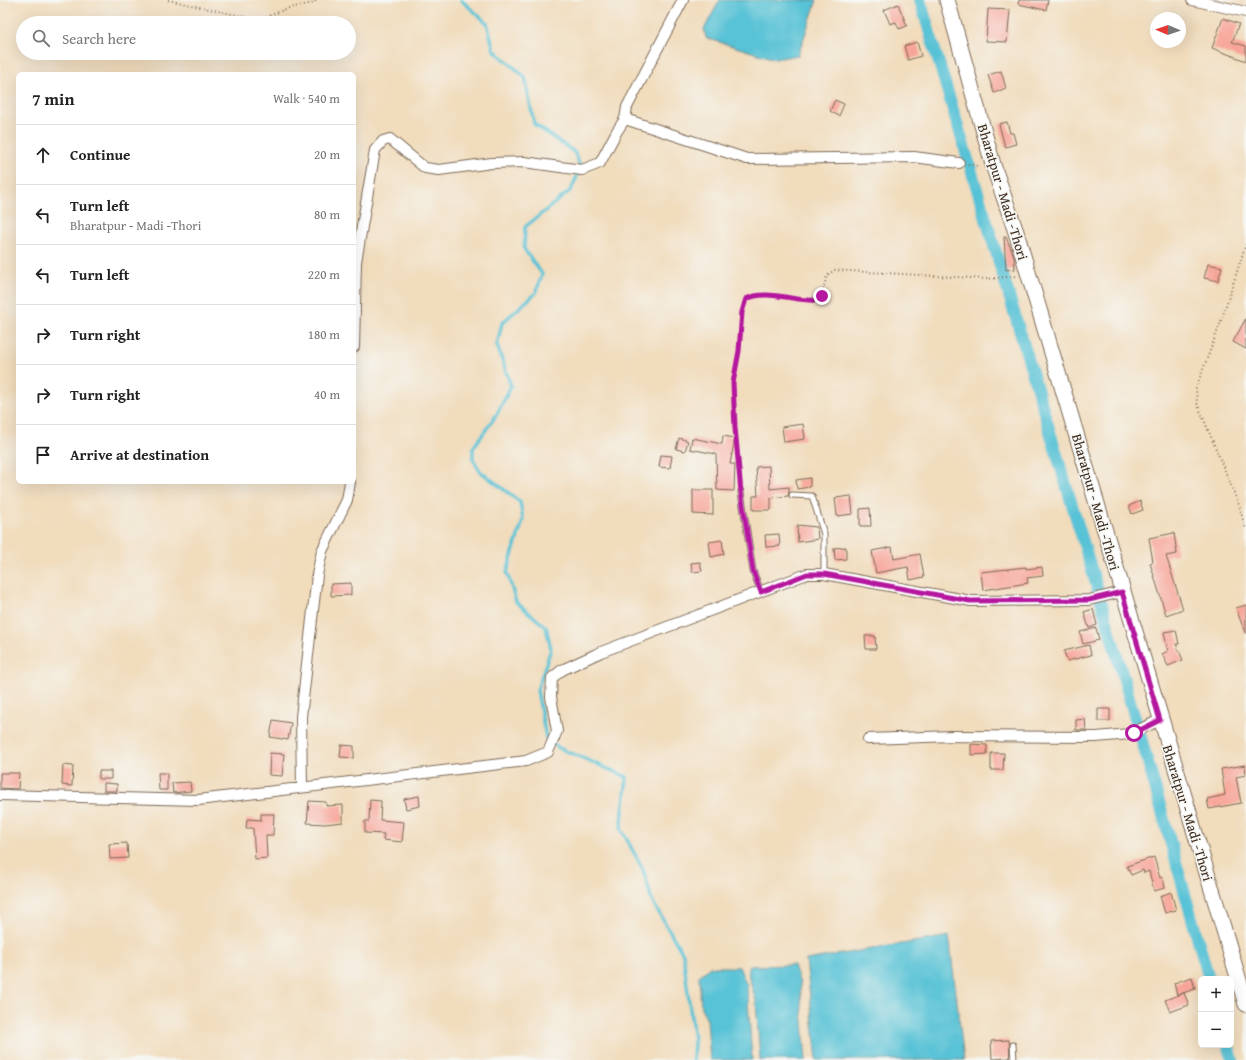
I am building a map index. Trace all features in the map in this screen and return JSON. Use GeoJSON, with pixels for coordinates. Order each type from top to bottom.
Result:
{"type":"FeatureCollection","features":[{"type":"Feature","properties":{"kind":"main road","name":"Bharatpur - Madi -Thori"},"geometry":{"type":"LineString","coordinates":[[947,0],[994,168],[1016,232],[1160,720],[1246,1004]]}},
{"type":"Feature","properties":{"kind":"street"},"geometry":{"type":"LineString","coordinates":[[356,262],[375,150],[383,141],[390,139],[425,168],[439,170],[492,163],[524,162],[582,170],[600,164],[625,119],[627,107],[683,0]]}},
{"type":"Feature","properties":{"kind":"street"},"geometry":{"type":"LineString","coordinates":[[1192,0],[1246,12]]}},
{"type":"Feature","properties":{"kind":"street"},"geometry":{"type":"LineString","coordinates":[[625,119],[747,159],[914,157],[959,162]]}},
{"type":"Feature","properties":{"kind":"street"},"geometry":{"type":"LineString","coordinates":[[302,787],[301,717],[317,575],[322,551],[347,500],[350,484]]}},
{"type":"Feature","properties":{"kind":"street"},"geometry":{"type":"LineString","coordinates":[[0,796],[198,800],[526,761],[548,752],[557,731],[551,697],[552,678],[562,670],[601,652],[807,574],[824,574],[970,601],[1089,600],[1122,592]]}},
{"type":"Feature","properties":{"kind":"street"},"geometry":{"type":"LineString","coordinates":[[868,739],[954,736],[1096,737],[1130,734],[1160,720]]}},
{"type":"Feature","properties":{"kind":"lane"},"geometry":{"type":"LineString","coordinates":[[741,492],[753,571],[761,592]]}},
{"type":"Feature","properties":{"kind":"lane"},"geometry":{"type":"LineString","coordinates":[[792,495],[812,496],[824,534],[824,574]]}},
{"type":"Feature","properties":{"kind":"lane"},"geometry":{"type":"LineString","coordinates":[[1013,1045],[1014,1060]]}},
{"type":"Feature","properties":{"kind":"path"},"geometry":{"type":"LineString","coordinates":[[168,0],[241,16]]}},
{"type":"Feature","properties":{"kind":"path"},"geometry":{"type":"LineString","coordinates":[[269,16],[289,8],[314,3],[316,0]]}},
{"type":"Feature","properties":{"kind":"path"},"geometry":{"type":"LineString","coordinates":[[959,162],[983,166]]}},
{"type":"Feature","properties":{"kind":"path"},"geometry":{"type":"LineString","coordinates":[[1246,244],[1220,324],[1196,388],[1197,403],[1239,505],[1246,530]]}},
{"type":"Feature","properties":{"kind":"path"},"geometry":{"type":"LineString","coordinates":[[741,492],[733,383],[739,351],[742,312],[746,299],[756,294],[809,302],[820,300],[827,276],[834,270],[846,272],[878,272],[987,279],[1014,277]]}},
{"type":"Feature","properties":{"kind":"water"},"geometry":{"type":"Polygon","coordinates":[[[720,0],[817,0],[798,55],[775,59],[706,38],[704,29],[720,0]]]}},
{"type":"Feature","properties":{"kind":"water"},"geometry":{"type":"Polygon","coordinates":[[[949,936],[964,1060],[817,1060],[806,960],[949,936]]]}},
{"type":"Feature","properties":{"kind":"water"},"geometry":{"type":"Polygon","coordinates":[[[794,965],[800,984],[806,1060],[760,1060],[756,1001],[749,978],[748,966],[794,965]]]}},
{"type":"Feature","properties":{"kind":"water"},"geometry":{"type":"Polygon","coordinates":[[[710,967],[739,967],[747,985],[752,1060],[710,1060],[707,1019],[701,1008],[699,976],[710,967]]]}},
{"type":"Feature","properties":{"kind":"building"},"geometry":{"type":"Polygon","coordinates":[[[1019,0],[1048,0],[1046,10],[1018,4],[1019,0]]]}},
{"type":"Feature","properties":{"kind":"building"},"geometry":{"type":"Polygon","coordinates":[[[898,4],[907,26],[899,29],[896,22],[890,24],[884,10],[898,4]]]}},
{"type":"Feature","properties":{"kind":"building"},"geometry":{"type":"Polygon","coordinates":[[[988,9],[1010,10],[1007,42],[986,41],[988,9]]]}},
{"type":"Feature","properties":{"kind":"building"},"geometry":{"type":"Polygon","coordinates":[[[1223,18],[1239,24],[1232,42],[1246,46],[1246,61],[1212,48],[1223,18]]]}},
{"type":"Feature","properties":{"kind":"building"},"geometry":{"type":"Polygon","coordinates":[[[917,42],[921,56],[908,60],[904,46],[917,42]]]}},
{"type":"Feature","properties":{"kind":"building"},"geometry":{"type":"Polygon","coordinates":[[[1001,71],[1006,88],[994,93],[988,75],[1001,71]]]}},
{"type":"Feature","properties":{"kind":"building"},"geometry":{"type":"Polygon","coordinates":[[[835,100],[844,104],[839,116],[830,111],[835,100]]]}},
{"type":"Feature","properties":{"kind":"building"},"geometry":{"type":"Polygon","coordinates":[[[1007,122],[1010,133],[1013,133],[1016,144],[1005,147],[999,124],[1007,122]]]}},
{"type":"Feature","properties":{"kind":"building"},"geometry":{"type":"Polygon","coordinates":[[[1004,237],[1006,237],[1014,256],[1015,269],[1006,270],[1004,237]]]}},
{"type":"Feature","properties":{"kind":"building"},"geometry":{"type":"Polygon","coordinates":[[[1208,264],[1222,267],[1218,281],[1204,278],[1208,264]]]}},
{"type":"Feature","properties":{"kind":"building"},"geometry":{"type":"Polygon","coordinates":[[[1246,318],[1246,349],[1233,342],[1246,318]]]}},
{"type":"Feature","properties":{"kind":"building"},"geometry":{"type":"Polygon","coordinates":[[[803,424],[805,439],[784,442],[782,427],[803,424]]]}},
{"type":"Feature","properties":{"kind":"building"},"geometry":{"type":"Polygon","coordinates":[[[723,436],[735,438],[730,464],[735,464],[734,491],[717,490],[716,454],[690,449],[692,438],[722,444],[723,436]]]}},
{"type":"Feature","properties":{"kind":"building"},"geometry":{"type":"Polygon","coordinates":[[[679,438],[688,441],[685,451],[676,449],[679,438]]]}},
{"type":"Feature","properties":{"kind":"building"},"geometry":{"type":"Polygon","coordinates":[[[661,455],[672,456],[670,468],[659,467],[661,455]]]}},
{"type":"Feature","properties":{"kind":"building"},"geometry":{"type":"Polygon","coordinates":[[[769,466],[770,489],[789,487],[788,496],[771,498],[771,510],[753,510],[753,496],[758,496],[756,467],[769,466]]]}},
{"type":"Feature","properties":{"kind":"building"},"geometry":{"type":"Polygon","coordinates":[[[810,478],[810,487],[797,489],[796,480],[810,478]]]}},
{"type":"Feature","properties":{"kind":"building"},"geometry":{"type":"Polygon","coordinates":[[[693,490],[713,490],[713,515],[693,514],[693,490]]]}},
{"type":"Feature","properties":{"kind":"building"},"geometry":{"type":"Polygon","coordinates":[[[851,496],[853,514],[837,516],[835,498],[851,496]]]}},
{"type":"Feature","properties":{"kind":"building"},"geometry":{"type":"Polygon","coordinates":[[[1140,501],[1143,510],[1132,514],[1129,506],[1140,501]]]}},
{"type":"Feature","properties":{"kind":"building"},"geometry":{"type":"Polygon","coordinates":[[[870,508],[871,526],[860,526],[860,509],[870,508]]]}},
{"type":"Feature","properties":{"kind":"building"},"geometry":{"type":"Polygon","coordinates":[[[797,525],[817,527],[818,539],[798,542],[797,525]]]}},
{"type":"Feature","properties":{"kind":"building"},"geometry":{"type":"Polygon","coordinates":[[[1174,533],[1177,554],[1166,556],[1183,609],[1166,615],[1150,563],[1153,562],[1149,538],[1174,533]]]}},
{"type":"Feature","properties":{"kind":"building"},"geometry":{"type":"Polygon","coordinates":[[[779,534],[780,546],[766,547],[765,535],[779,534]]]}},
{"type":"Feature","properties":{"kind":"building"},"geometry":{"type":"Polygon","coordinates":[[[722,540],[724,554],[711,557],[709,542],[722,540]]]}},
{"type":"Feature","properties":{"kind":"building"},"geometry":{"type":"Polygon","coordinates":[[[846,547],[846,559],[835,560],[834,548],[846,547]]]}},
{"type":"Feature","properties":{"kind":"building"},"geometry":{"type":"Polygon","coordinates":[[[892,547],[894,559],[920,554],[924,577],[910,580],[908,567],[876,573],[872,551],[892,547]]]}},
{"type":"Feature","properties":{"kind":"building"},"geometry":{"type":"Polygon","coordinates":[[[700,562],[702,571],[692,572],[691,563],[700,562]]]}},
{"type":"Feature","properties":{"kind":"building"},"geometry":{"type":"Polygon","coordinates":[[[1026,567],[1026,569],[1042,567],[1043,576],[1027,578],[1028,583],[983,590],[981,572],[1026,567]]]}},
{"type":"Feature","properties":{"kind":"building"},"geometry":{"type":"Polygon","coordinates":[[[351,583],[351,595],[331,596],[331,584],[351,583]]]}},
{"type":"Feature","properties":{"kind":"building"},"geometry":{"type":"Polygon","coordinates":[[[1246,605],[1246,633],[1245,633],[1236,608],[1246,605]]]}},
{"type":"Feature","properties":{"kind":"building"},"geometry":{"type":"Polygon","coordinates":[[[1093,609],[1097,625],[1089,628],[1084,612],[1093,609]]]}},
{"type":"Feature","properties":{"kind":"building"},"geometry":{"type":"Polygon","coordinates":[[[1096,628],[1099,640],[1083,644],[1080,632],[1096,628]]]}},
{"type":"Feature","properties":{"kind":"building"},"geometry":{"type":"Polygon","coordinates":[[[1176,630],[1179,644],[1176,644],[1183,660],[1168,666],[1162,654],[1168,651],[1164,632],[1176,630]]]}},
{"type":"Feature","properties":{"kind":"building"},"geometry":{"type":"Polygon","coordinates":[[[865,636],[875,636],[876,649],[866,649],[865,636]]]}},
{"type":"Feature","properties":{"kind":"building"},"geometry":{"type":"Polygon","coordinates":[[[1089,645],[1091,655],[1067,661],[1064,651],[1089,645]]]}},
{"type":"Feature","properties":{"kind":"building"},"geometry":{"type":"Polygon","coordinates":[[[1098,709],[1110,709],[1110,721],[1098,721],[1098,709]]]}},
{"type":"Feature","properties":{"kind":"building"},"geometry":{"type":"Polygon","coordinates":[[[1085,719],[1086,730],[1076,730],[1076,720],[1085,719]]]}},
{"type":"Feature","properties":{"kind":"building"},"geometry":{"type":"Polygon","coordinates":[[[273,720],[291,723],[288,740],[270,737],[273,720]]]}},
{"type":"Feature","properties":{"kind":"building"},"geometry":{"type":"Polygon","coordinates":[[[971,744],[987,745],[987,754],[971,755],[971,744]]]}},
{"type":"Feature","properties":{"kind":"building"},"geometry":{"type":"Polygon","coordinates":[[[341,745],[354,746],[354,758],[340,757],[341,745]]]}},
{"type":"Feature","properties":{"kind":"building"},"geometry":{"type":"Polygon","coordinates":[[[270,753],[284,754],[282,776],[269,775],[270,753]]]}},
{"type":"Feature","properties":{"kind":"building"},"geometry":{"type":"Polygon","coordinates":[[[991,753],[1004,753],[1003,770],[991,770],[991,753]]]}},
{"type":"Feature","properties":{"kind":"building"},"geometry":{"type":"Polygon","coordinates":[[[63,765],[73,766],[72,786],[62,785],[63,765]]]}},
{"type":"Feature","properties":{"kind":"building"},"geometry":{"type":"Polygon","coordinates":[[[1245,765],[1246,775],[1236,777],[1241,803],[1209,809],[1207,799],[1225,795],[1221,769],[1245,765]]]}},
{"type":"Feature","properties":{"kind":"building"},"geometry":{"type":"Polygon","coordinates":[[[99,771],[111,771],[111,779],[99,779],[99,771]]]}},
{"type":"Feature","properties":{"kind":"building"},"geometry":{"type":"Polygon","coordinates":[[[0,773],[19,773],[18,789],[0,788],[0,773]]]}},
{"type":"Feature","properties":{"kind":"building"},"geometry":{"type":"Polygon","coordinates":[[[158,773],[167,773],[167,790],[159,790],[158,773]]]}},
{"type":"Feature","properties":{"kind":"building"},"geometry":{"type":"Polygon","coordinates":[[[190,782],[191,791],[173,793],[172,783],[190,782]]]}},
{"type":"Feature","properties":{"kind":"building"},"geometry":{"type":"Polygon","coordinates":[[[104,783],[117,784],[117,791],[104,791],[104,783]]]}},
{"type":"Feature","properties":{"kind":"building"},"geometry":{"type":"Polygon","coordinates":[[[419,796],[420,806],[406,809],[404,799],[419,796]]]}},
{"type":"Feature","properties":{"kind":"building"},"geometry":{"type":"Polygon","coordinates":[[[370,800],[381,801],[380,820],[404,822],[402,842],[383,840],[384,834],[365,833],[365,821],[369,821],[370,800]]]}},
{"type":"Feature","properties":{"kind":"building"},"geometry":{"type":"Polygon","coordinates":[[[309,801],[326,802],[326,806],[343,805],[343,822],[325,824],[307,823],[309,801]]]}},
{"type":"Feature","properties":{"kind":"building"},"geometry":{"type":"Polygon","coordinates":[[[261,814],[274,814],[273,835],[266,835],[267,858],[255,859],[253,828],[246,828],[247,819],[261,820],[261,814]]]}},
{"type":"Feature","properties":{"kind":"building"},"geometry":{"type":"Polygon","coordinates":[[[127,843],[128,858],[110,859],[109,844],[127,843]]]}},
{"type":"Feature","properties":{"kind":"building"},"geometry":{"type":"Polygon","coordinates":[[[1154,857],[1160,878],[1163,877],[1165,888],[1154,891],[1149,871],[1144,873],[1143,870],[1131,875],[1127,866],[1154,857]]]}},
{"type":"Feature","properties":{"kind":"building"},"geometry":{"type":"Polygon","coordinates":[[[1171,892],[1176,910],[1165,913],[1160,896],[1171,892]]]}},
{"type":"Feature","properties":{"kind":"building"},"geometry":{"type":"Polygon","coordinates":[[[1192,977],[1195,989],[1177,995],[1174,983],[1192,977]]]}},
{"type":"Feature","properties":{"kind":"building"},"geometry":{"type":"Polygon","coordinates":[[[1184,993],[1189,1005],[1170,1012],[1165,1000],[1184,993]]]}},
{"type":"Feature","properties":{"kind":"building"},"geometry":{"type":"Polygon","coordinates":[[[1009,1040],[1010,1058],[992,1059],[991,1041],[1009,1040]]]}},
{"type":"Feature","properties":{"kind":"waterway"},"geometry":{"type":"LineString","coordinates":[[461,0],[487,23],[494,50],[525,77],[534,124],[574,152],[581,167],[571,190],[525,227],[524,249],[542,274],[536,293],[502,323],[497,345],[511,386],[497,414],[473,448],[473,459],[480,471],[520,502],[523,520],[507,572],[516,602],[546,627],[551,649],[537,690],[546,738],[559,748],[627,777],[621,829],[643,869],[652,901],[683,954],[694,1040],[693,1060]]}},
{"type":"Feature","properties":{"kind":"waterway"},"geometry":{"type":"LineString","coordinates":[[920,0],[1098,591]]}},
{"type":"Feature","properties":{"kind":"waterway"},"geometry":{"type":"LineString","coordinates":[[1101,601],[1137,725]]}},
{"type":"Feature","properties":{"kind":"waterway"},"geometry":{"type":"LineString","coordinates":[[1140,734],[1208,976]]}},
{"type":"Feature","properties":{"kind":"waterway"},"geometry":{"type":"LineString","coordinates":[[1229,1048],[1233,1060]]}},
{"type":"Feature","properties":{"kind":"route"},"geometry":{"type":"LineString","coordinates":[[822,296],[820,300],[809,302],[756,294],[746,299],[742,312],[739,351],[733,383],[735,428],[741,492],[753,571],[761,592],[807,574],[824,574],[970,601],[1089,600],[1122,592],[1160,720],[1134,733]]}}]}
